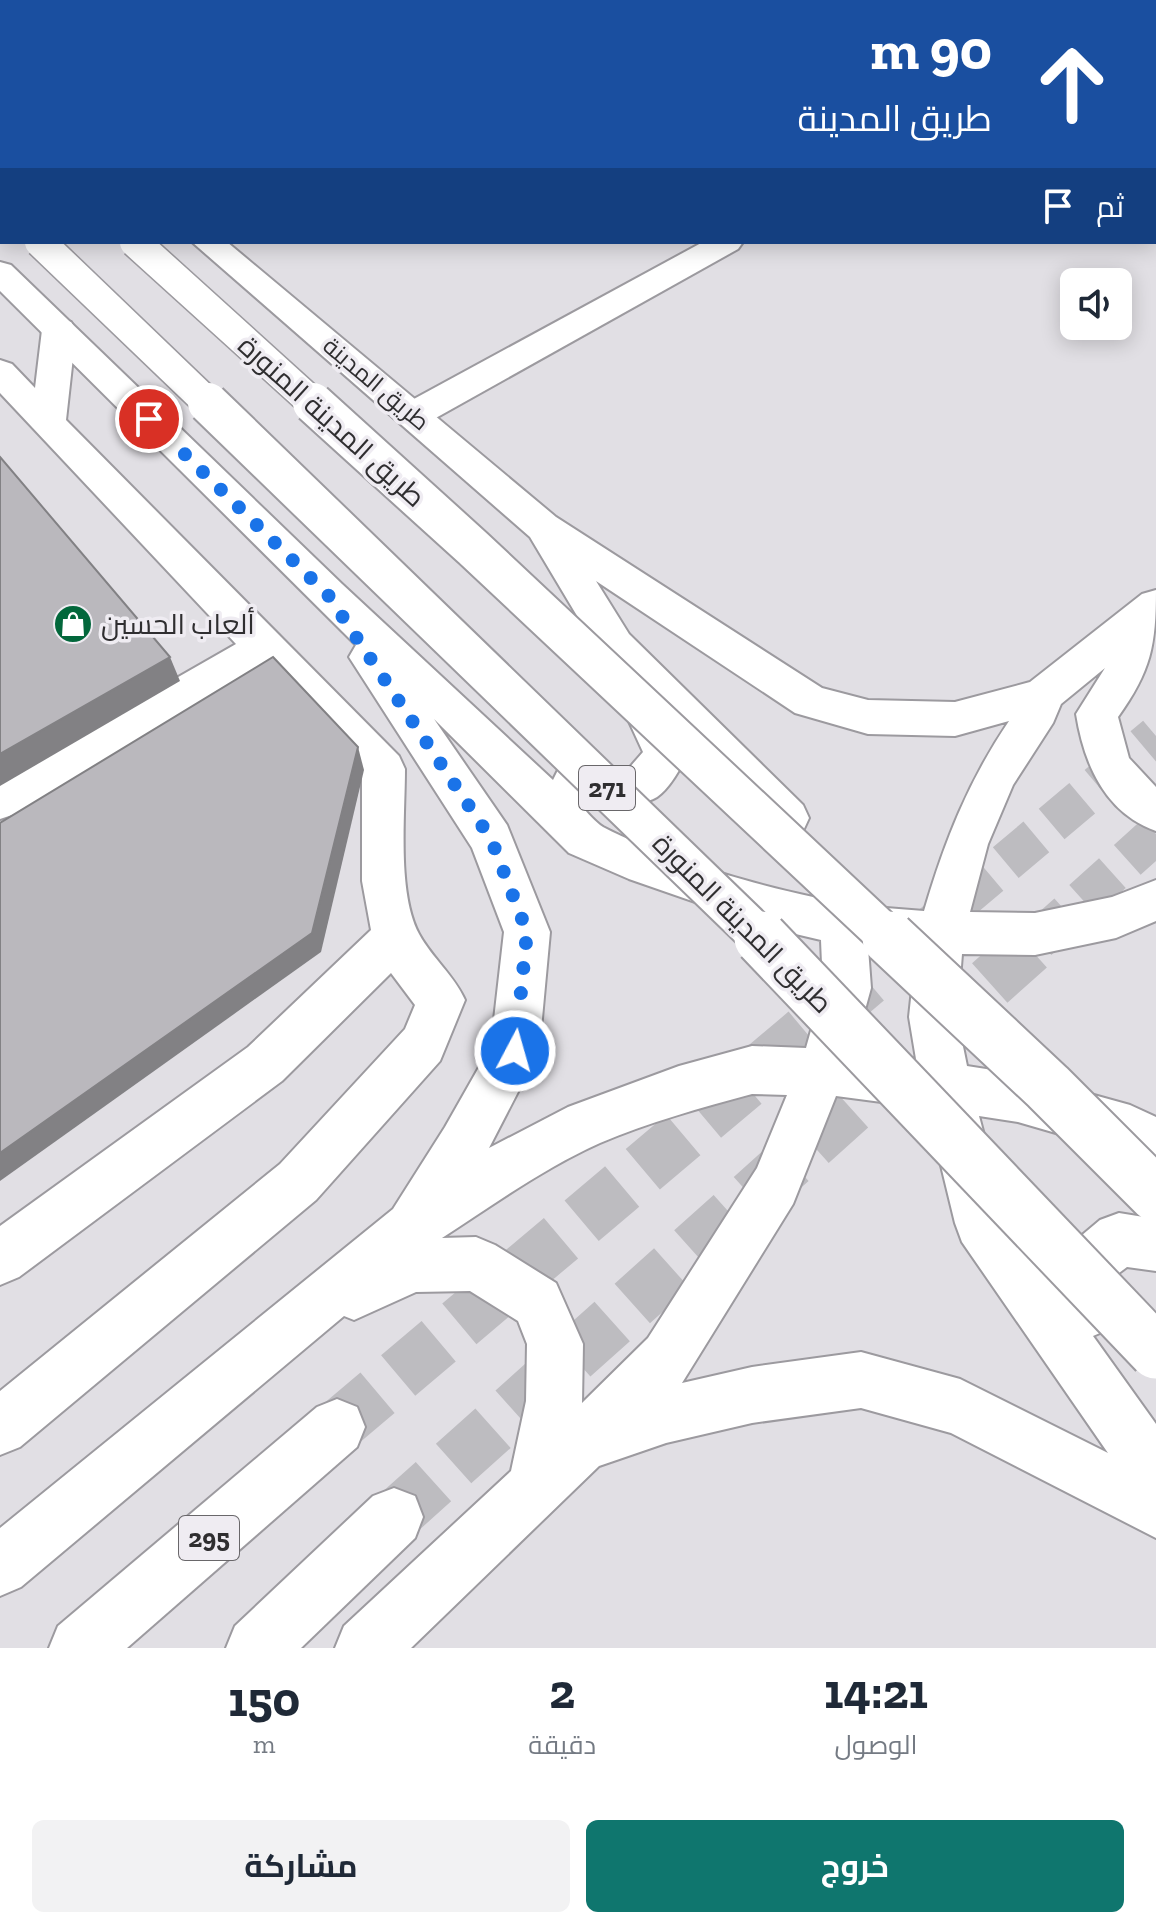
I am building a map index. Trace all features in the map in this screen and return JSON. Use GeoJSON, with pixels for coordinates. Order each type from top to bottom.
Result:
{"type":"FeatureCollection","features":[{"type":"Feature","properties":{"kind":"main road","name":"طريق المدينة المنورة"},"geometry":{"type":"LineString","coordinates":[[42,244],[767,944],[1156,1352]]}},
{"type":"Feature","properties":{"kind":"main road","name":"طريق المدينة المنورة"},"geometry":{"type":"LineString","coordinates":[[137,244],[484,558],[1048,1087],[1156,1195]]}},
{"type":"Feature","properties":{"kind":"main road","name":"طريق المدينة"},"geometry":{"type":"LineString","coordinates":[[210,244],[543,527]]}},
{"type":"Feature","properties":{"kind":"main road"},"geometry":{"type":"LineString","coordinates":[[413,415],[723,244]]}},
{"type":"Feature","properties":{"kind":"main road"},"geometry":{"type":"LineString","coordinates":[[0,272],[328,595],[585,839],[645,865],[770,908],[843,925],[941,933],[1035,934],[1116,917],[1156,900]]}},
{"type":"Feature","properties":{"kind":"main road"},"geometry":{"type":"LineString","coordinates":[[48,423],[59,330]]}},
{"type":"Feature","properties":{"kind":"main road"},"geometry":{"type":"LineString","coordinates":[[0,372],[384,769],[386,897],[396,937],[413,967],[441,1000],[423,1045],[298,1182],[0,1427]]}},
{"type":"Feature","properties":{"kind":"main road"},"geometry":{"type":"LineString","coordinates":[[475,732],[589,791],[642,784],[666,755],[615,645],[543,527]]}},
{"type":"Feature","properties":{"kind":"main road"},"geometry":{"type":"LineString","coordinates":[[543,527],[810,701],[868,717],[955,719],[1043,695],[1150,610]]}},
{"type":"Feature","properties":{"kind":"main road"},"geometry":{"type":"LineString","coordinates":[[328,595],[491,839],[527,932],[515,1051],[463,1145],[405,1231]]}},
{"type":"Feature","properties":{"kind":"main road"},"geometry":{"type":"LineString","coordinates":[[1150,610],[1121,681],[1097,714],[1104,755],[1126,789],[1156,812]]}},
{"type":"Feature","properties":{"kind":"main road"},"geometry":{"type":"LineString","coordinates":[[366,1648],[582,1444],[668,1358],[775,1186],[822,1072],[847,988],[843,925],[825,857],[615,645]]}},
{"type":"Feature","properties":{"kind":"main road"},"geometry":{"type":"LineString","coordinates":[[0,801],[264,647]]}},
{"type":"Feature","properties":{"kind":"main road"},"geometry":{"type":"LineString","coordinates":[[1043,695],[1038,711],[995,777],[972,831],[941,933],[933,1017],[946,1086],[981,1223],[1156,1473]]}},
{"type":"Feature","properties":{"kind":"main road"},"geometry":{"type":"LineString","coordinates":[[0,1258],[265,1064],[396,937]]}},
{"type":"Feature","properties":{"kind":"main road"},"geometry":{"type":"LineString","coordinates":[[0,1566],[405,1231],[524,1155],[586,1124],[679,1090],[752,1070],[822,1072],[946,1086],[1033,1102],[1130,1130],[1156,1146]]}},
{"type":"Feature","properties":{"kind":"main road"},"geometry":{"type":"LineString","coordinates":[[1156,1245],[1119,1239],[1094,1260],[1086,1332],[1156,1458]]}},
{"type":"Feature","properties":{"kind":"main road"},"geometry":{"type":"LineString","coordinates":[[299,1319],[414,1265],[476,1264],[537,1302],[555,1344],[554,1401],[537,1487]]}},
{"type":"Feature","properties":{"kind":"main road"},"geometry":{"type":"LineString","coordinates":[[582,1444],[666,1415],[752,1395],[861,1380],[960,1407],[1156,1509]]}},
{"type":"Feature","properties":{"kind":"main road","name":"295"},"geometry":{"type":"LineString","coordinates":[[80,1648],[337,1427]]}},
{"type":"Feature","properties":{"kind":"main road"},"geometry":{"type":"LineString","coordinates":[[257,1648],[394,1517]]}},
{"type":"Feature","properties":{"kind":"building"},"geometry":{"type":"Polygon","coordinates":[[[0,457],[170,657],[0,754],[0,457]]]}},
{"type":"Feature","properties":{"kind":"building"},"geometry":{"type":"Polygon","coordinates":[[[273,657],[358,747],[312,933],[0,1153],[0,823],[273,657]]]}},
{"type":"Feature","properties":{"kind":"tunnel"},"geometry":{"type":"LineString","coordinates":[[914,940],[1156,736]]}},
{"type":"Feature","properties":{"kind":"tunnel"},"geometry":{"type":"LineString","coordinates":[[1038,940],[1156,834]]}},
{"type":"Feature","properties":{"kind":"tunnel"},"geometry":{"type":"LineString","coordinates":[[337,1427],[917,938]]}},
{"type":"Feature","properties":{"kind":"tunnel"},"geometry":{"type":"LineString","coordinates":[[394,1517],[1040,938]]}},
{"type":"Feature","properties":{"kind":"place","name":"ألعاب الحسين"},"geometry":{"type":"Point","coordinates":[73,624]}},
{"type":"Feature","properties":{"kind":"route"},"geometry":{"type":"LineString","coordinates":[[149,419],[328,595],[491,839],[527,932],[515,1051]]}}]}
